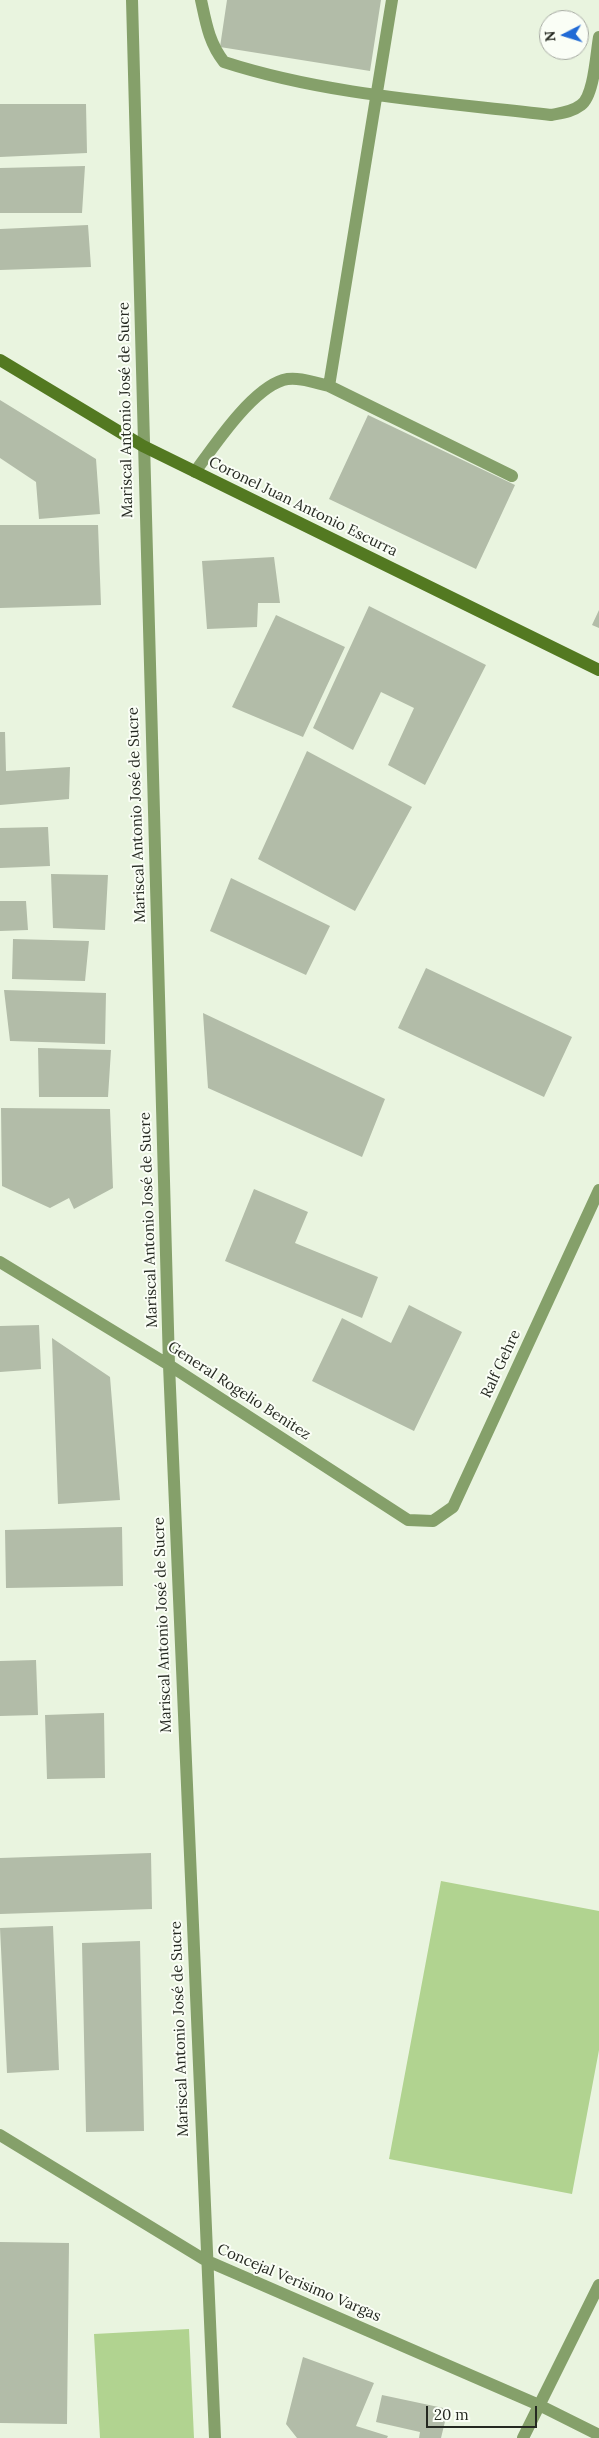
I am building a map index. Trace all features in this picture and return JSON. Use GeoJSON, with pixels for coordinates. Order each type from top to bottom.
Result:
{"type":"FeatureCollection","features":[{"type":"Feature","properties":{"kind":"street","name":"Mariscal Antonio José de Sucre"},"geometry":{"type":"LineString","coordinates":[[132,0],[169,1365],[215,2438]]}},
{"type":"Feature","properties":{"kind":"street"},"geometry":{"type":"LineString","coordinates":[[201,0],[208,36],[216,52],[224,62],[301,82],[375,94],[551,115],[566,112],[582,105],[590,90],[599,37]]}},
{"type":"Feature","properties":{"kind":"street"},"geometry":{"type":"LineString","coordinates":[[329,386],[375,94],[392,0]]}},
{"type":"Feature","properties":{"kind":"street","name":"Coronel Juan Antonio Escurra"},"geometry":{"type":"LineString","coordinates":[[0,360],[143,446],[599,670]]}},
{"type":"Feature","properties":{"kind":"street"},"geometry":{"type":"LineString","coordinates":[[195,472],[223,432],[264,392],[283,380],[303,380],[329,386],[512,476]]}},
{"type":"Feature","properties":{"kind":"street","name":"Ralf Gehre"},"geometry":{"type":"LineString","coordinates":[[408,1520],[433,1521],[453,1507],[599,1190]]}},
{"type":"Feature","properties":{"kind":"street","name":"General Rogelio Benitez"},"geometry":{"type":"LineString","coordinates":[[0,1262],[169,1365],[408,1520]]}},
{"type":"Feature","properties":{"kind":"street","name":"Concejal Verisimo Vargas"},"geometry":{"type":"LineString","coordinates":[[0,2135],[206,2260],[539,2405],[599,2435]]}},
{"type":"Feature","properties":{"kind":"street"},"geometry":{"type":"LineString","coordinates":[[523,2438],[599,2285]]}},
{"type":"Feature","properties":{"kind":"green space"},"geometry":{"type":"Polygon","coordinates":[[[441,1881],[599,1911],[599,2050],[572,2194],[389,2159],[441,1881]]]}},
{"type":"Feature","properties":{"kind":"green space"},"geometry":{"type":"Polygon","coordinates":[[[189,2329],[194,2438],[100,2438],[94,2334],[189,2329]]]}},
{"type":"Feature","properties":{"kind":"building"},"geometry":{"type":"Polygon","coordinates":[[[227,0],[381,0],[370,71],[220,47],[227,0]]]}},
{"type":"Feature","properties":{"kind":"building"},"geometry":{"type":"Polygon","coordinates":[[[0,104],[86,104],[87,153],[0,157],[0,104]]]}},
{"type":"Feature","properties":{"kind":"building"},"geometry":{"type":"Polygon","coordinates":[[[85,166],[82,213],[0,213],[0,168],[85,166]]]}},
{"type":"Feature","properties":{"kind":"building"},"geometry":{"type":"Polygon","coordinates":[[[88,225],[91,267],[0,270],[0,229],[88,225]]]}},
{"type":"Feature","properties":{"kind":"building"},"geometry":{"type":"Polygon","coordinates":[[[0,400],[96,459],[100,514],[39,519],[36,482],[0,458],[0,400]]]}},
{"type":"Feature","properties":{"kind":"building"},"geometry":{"type":"Polygon","coordinates":[[[368,415],[515,485],[476,569],[329,499],[368,415]]]}},
{"type":"Feature","properties":{"kind":"building"},"geometry":{"type":"Polygon","coordinates":[[[0,525],[98,525],[101,605],[0,608],[0,525]]]}},
{"type":"Feature","properties":{"kind":"building"},"geometry":{"type":"Polygon","coordinates":[[[274,557],[280,603],[258,603],[257,627],[207,629],[202,561],[274,557]]]}},
{"type":"Feature","properties":{"kind":"building"},"geometry":{"type":"Polygon","coordinates":[[[369,606],[486,665],[425,785],[388,765],[414,708],[381,692],[353,750],[313,728],[369,606]]]}},
{"type":"Feature","properties":{"kind":"building"},"geometry":{"type":"Polygon","coordinates":[[[599,610],[599,628],[592,625],[599,610]]]}},
{"type":"Feature","properties":{"kind":"building"},"geometry":{"type":"Polygon","coordinates":[[[276,615],[345,647],[303,737],[232,707],[276,615]]]}},
{"type":"Feature","properties":{"kind":"building"},"geometry":{"type":"Polygon","coordinates":[[[0,732],[5,732],[6,771],[70,767],[69,799],[0,805],[0,732]]]}},
{"type":"Feature","properties":{"kind":"building"},"geometry":{"type":"Polygon","coordinates":[[[307,751],[412,807],[355,911],[258,859],[307,751]]]}},
{"type":"Feature","properties":{"kind":"building"},"geometry":{"type":"Polygon","coordinates":[[[48,827],[50,866],[0,868],[0,828],[48,827]]]}},
{"type":"Feature","properties":{"kind":"building"},"geometry":{"type":"Polygon","coordinates":[[[51,874],[108,875],[105,930],[53,928],[51,874]]]}},
{"type":"Feature","properties":{"kind":"building"},"geometry":{"type":"Polygon","coordinates":[[[231,878],[330,926],[306,975],[210,931],[231,878]]]}},
{"type":"Feature","properties":{"kind":"building"},"geometry":{"type":"Polygon","coordinates":[[[0,901],[26,901],[28,930],[0,931],[0,901]]]}},
{"type":"Feature","properties":{"kind":"building"},"geometry":{"type":"Polygon","coordinates":[[[13,939],[89,941],[85,981],[12,979],[13,939]]]}},
{"type":"Feature","properties":{"kind":"building"},"geometry":{"type":"Polygon","coordinates":[[[426,968],[572,1037],[544,1097],[398,1028],[426,968]]]}},
{"type":"Feature","properties":{"kind":"building"},"geometry":{"type":"Polygon","coordinates":[[[4,990],[106,993],[105,1044],[10,1041],[4,990]]]}},
{"type":"Feature","properties":{"kind":"building"},"geometry":{"type":"Polygon","coordinates":[[[203,1013],[385,1099],[362,1157],[208,1088],[203,1013]]]}},
{"type":"Feature","properties":{"kind":"building"},"geometry":{"type":"Polygon","coordinates":[[[38,1048],[111,1050],[108,1097],[39,1097],[38,1048]]]}},
{"type":"Feature","properties":{"kind":"building"},"geometry":{"type":"Polygon","coordinates":[[[1,1108],[110,1109],[113,1188],[74,1209],[69,1198],[50,1208],[2,1186],[1,1108]]]}},
{"type":"Feature","properties":{"kind":"building"},"geometry":{"type":"Polygon","coordinates":[[[254,1189],[308,1212],[295,1243],[378,1277],[362,1318],[225,1261],[254,1189]]]}},
{"type":"Feature","properties":{"kind":"building"},"geometry":{"type":"Polygon","coordinates":[[[409,1305],[462,1332],[414,1431],[312,1381],[342,1318],[391,1343],[409,1305]]]}},
{"type":"Feature","properties":{"kind":"building"},"geometry":{"type":"Polygon","coordinates":[[[39,1325],[41,1369],[0,1372],[0,1326],[39,1325]]]}},
{"type":"Feature","properties":{"kind":"building"},"geometry":{"type":"Polygon","coordinates":[[[52,1338],[110,1377],[120,1500],[58,1504],[52,1338]]]}},
{"type":"Feature","properties":{"kind":"building"},"geometry":{"type":"Polygon","coordinates":[[[122,1527],[123,1586],[6,1588],[5,1530],[122,1527]]]}},
{"type":"Feature","properties":{"kind":"building"},"geometry":{"type":"Polygon","coordinates":[[[36,1660],[38,1715],[0,1716],[0,1661],[36,1660]]]}},
{"type":"Feature","properties":{"kind":"building"},"geometry":{"type":"Polygon","coordinates":[[[104,1713],[105,1778],[47,1779],[45,1715],[104,1713]]]}},
{"type":"Feature","properties":{"kind":"building"},"geometry":{"type":"Polygon","coordinates":[[[151,1853],[152,1909],[0,1914],[0,1858],[151,1853]]]}},
{"type":"Feature","properties":{"kind":"building"},"geometry":{"type":"Polygon","coordinates":[[[53,1926],[59,2070],[7,2073],[0,1928],[53,1926]]]}},
{"type":"Feature","properties":{"kind":"building"},"geometry":{"type":"Polygon","coordinates":[[[140,1941],[144,2131],[86,2132],[82,1943],[140,1941]]]}},
{"type":"Feature","properties":{"kind":"building"},"geometry":{"type":"Polygon","coordinates":[[[0,2242],[69,2243],[67,2424],[0,2423],[0,2242]]]}},
{"type":"Feature","properties":{"kind":"building"},"geometry":{"type":"Polygon","coordinates":[[[303,2357],[374,2383],[356,2426],[388,2436],[387,2438],[297,2438],[286,2424],[303,2357]]]}},
{"type":"Feature","properties":{"kind":"building"},"geometry":{"type":"Polygon","coordinates":[[[382,2395],[448,2409],[441,2438],[419,2438],[420,2432],[376,2422],[382,2395]]]}}]}
